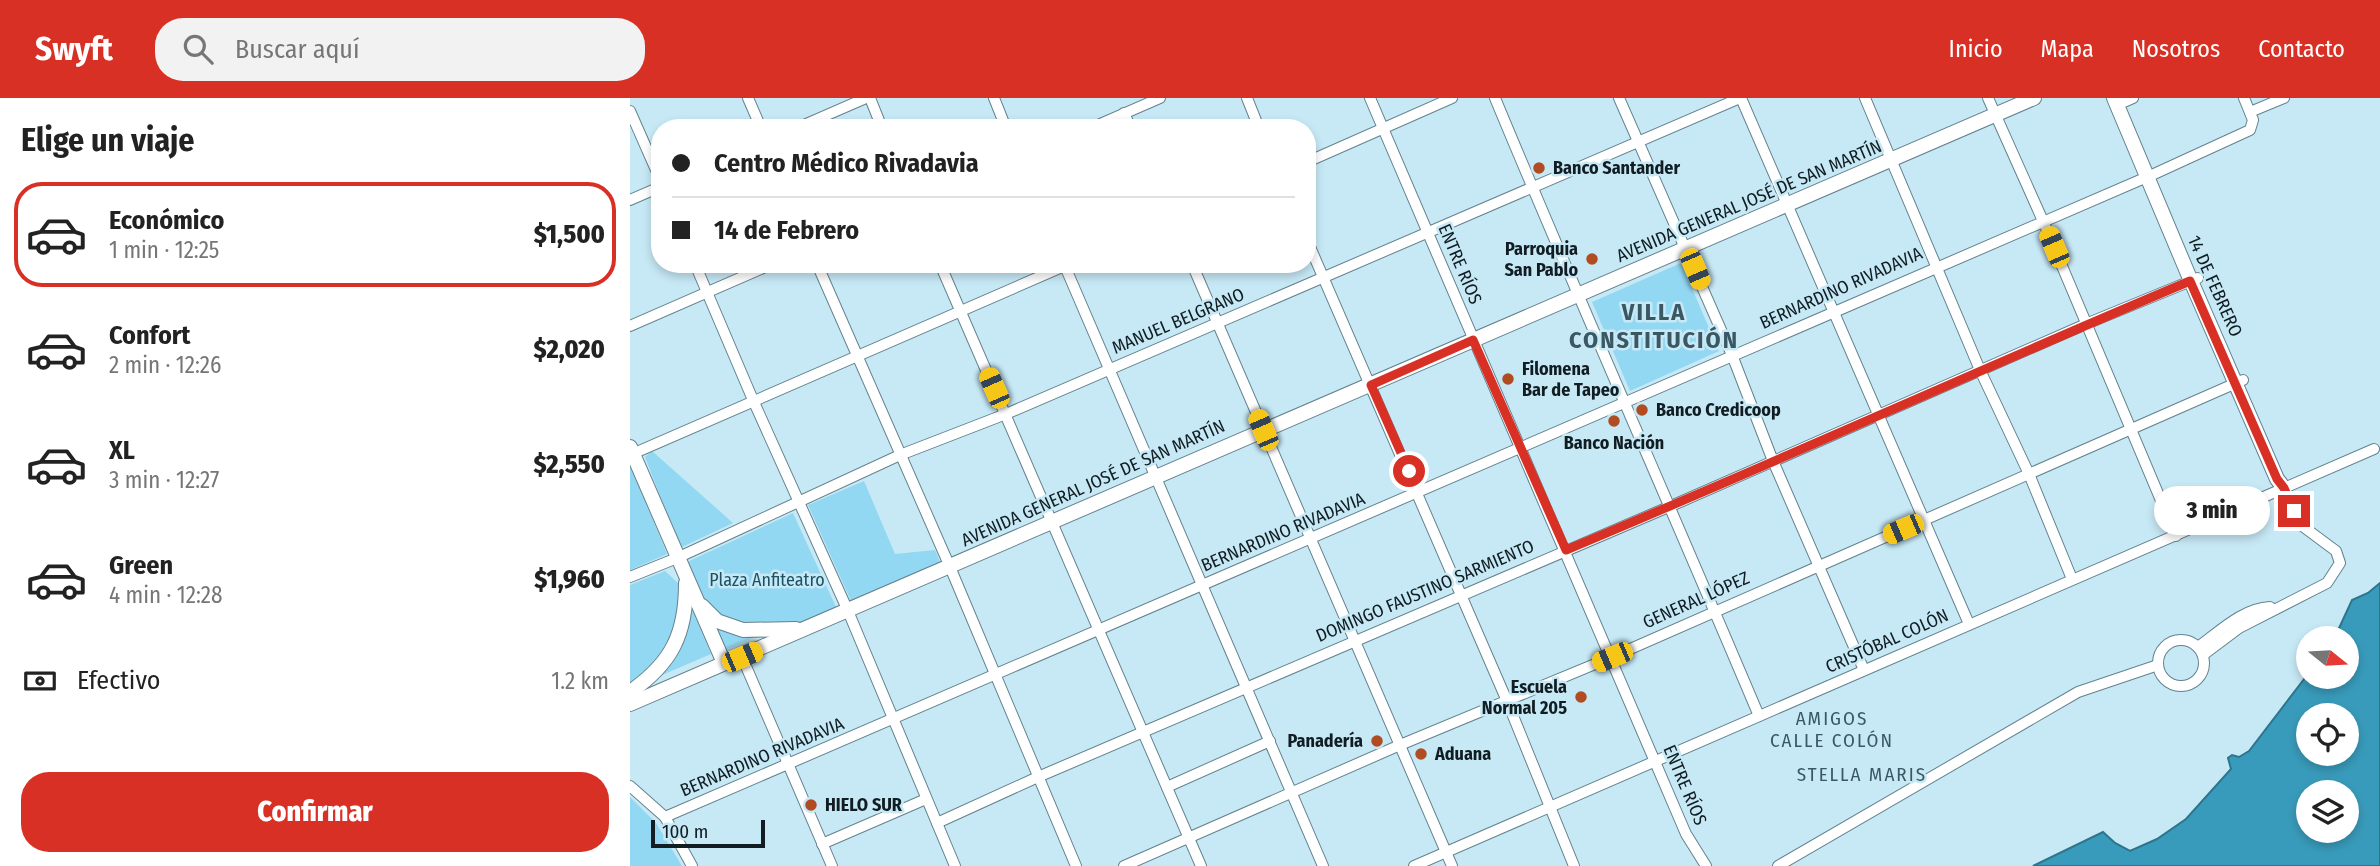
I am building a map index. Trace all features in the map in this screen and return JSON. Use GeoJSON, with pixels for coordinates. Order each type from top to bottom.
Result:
{"type":"FeatureCollection","features":[{"type":"Feature","properties":{"kind":"main road","name":"AVENIDA GENERAL JOSÉ DE SAN MARTÍN"},"geometry":{"type":"LineString","coordinates":[[630,704],[2034,98]]}},
{"type":"Feature","properties":{"kind":"main road","name":"14 DE FEBRERO"},"geometry":{"type":"LineString","coordinates":[[2123,99],[2150,175],[2194,279],[2283,474],[2284,488]]}},
{"type":"Feature","properties":{"kind":"main road"},"geometry":{"type":"LineString","coordinates":[[631,452],[724,663]]}},
{"type":"Feature","properties":{"kind":"main road"},"geometry":{"type":"LineString","coordinates":[[630,692],[647,680],[673,650],[682,629],[686,578]]}},
{"type":"Feature","properties":{"kind":"main road"},"geometry":{"type":"LineString","coordinates":[[696,600],[717,621],[743,630],[808,629]]}},
{"type":"Feature","properties":{"kind":"street"},"geometry":{"type":"LineString","coordinates":[[748,98],[757,119]]}},
{"type":"Feature","properties":{"kind":"street"},"geometry":{"type":"LineString","coordinates":[[818,119],[868,98],[878,119]]}},
{"type":"Feature","properties":{"kind":"street"},"geometry":{"type":"LineString","coordinates":[[994,98],[1002,119]]}},
{"type":"Feature","properties":{"kind":"street"},"geometry":{"type":"LineString","coordinates":[[1111,119],[1160,98]]}},
{"type":"Feature","properties":{"kind":"street"},"geometry":{"type":"LineString","coordinates":[[1247,98],[1255,119]]}},
{"type":"Feature","properties":{"kind":"street","name":"ENTRE RÍOS"},"geometry":{"type":"LineString","coordinates":[[1370,98],[1686,834],[1706,866]]}},
{"type":"Feature","properties":{"kind":"street"},"geometry":{"type":"LineString","coordinates":[[1316,158],[1452,98]]}},
{"type":"Feature","properties":{"kind":"street"},"geometry":{"type":"LineString","coordinates":[[1495,98],[1622,402],[1671,506],[1759,716]]}},
{"type":"Feature","properties":{"kind":"street"},"geometry":{"type":"LineString","coordinates":[[1619,98],[1732,355],[1773,461],[1864,670]]}},
{"type":"Feature","properties":{"kind":"street"},"geometry":{"type":"LineString","coordinates":[[1740,98],[1969,624]]}},
{"type":"Feature","properties":{"kind":"street","name":"MANUEL BELGRANO"},"geometry":{"type":"LineString","coordinates":[[630,577],[677,558],[900,454],[1006,414],[1740,98]]}},
{"type":"Feature","properties":{"kind":"street"},"geometry":{"type":"LineString","coordinates":[[1865,98],[2072,579]]}},
{"type":"Feature","properties":{"kind":"street"},"geometry":{"type":"LineString","coordinates":[[1988,98],[2176,536]]}},
{"type":"Feature","properties":{"kind":"street"},"geometry":{"type":"LineString","coordinates":[[2244,98],[2252,116]]}},
{"type":"Feature","properties":{"kind":"street","name":"BERNARDINO RIVADAVIA"},"geometry":{"type":"LineString","coordinates":[[666,817],[2150,175],[2250,130],[2252,116],[2284,98]]}},
{"type":"Feature","properties":{"kind":"street"},"geometry":{"type":"LineString","coordinates":[[630,111],[651,159]]}},
{"type":"Feature","properties":{"kind":"street"},"geometry":{"type":"LineString","coordinates":[[1124,113],[1127,119]]}},
{"type":"Feature","properties":{"kind":"street"},"geometry":{"type":"LineString","coordinates":[[630,200],[651,191]]}},
{"type":"Feature","properties":{"kind":"street"},"geometry":{"type":"LineString","coordinates":[[1316,261],[1419,493],[1551,805],[1574,866]]}},
{"type":"Feature","properties":{"kind":"street"},"geometry":{"type":"LineString","coordinates":[[699,273],[848,611],[955,866]]}},
{"type":"Feature","properties":{"kind":"street"},"geometry":{"type":"LineString","coordinates":[[630,326],[751,273]]}},
{"type":"Feature","properties":{"kind":"street"},"geometry":{"type":"LineString","coordinates":[[821,273],[950,567],[1076,866]]}},
{"type":"Feature","properties":{"kind":"street"},"geometry":{"type":"LineString","coordinates":[[944,273],[1200,866]]}},
{"type":"Feature","properties":{"kind":"street"},"geometry":{"type":"LineString","coordinates":[[631,452],[1048,273]]}},
{"type":"Feature","properties":{"kind":"street"},"geometry":{"type":"LineString","coordinates":[[1069,273],[1154,478],[1323,866]]}},
{"type":"Feature","properties":{"kind":"street"},"geometry":{"type":"LineString","coordinates":[[1196,273],[1452,866]]}},
{"type":"Feature","properties":{"kind":"street","name":"DOMINGO FAUSTINO SARMIENTO"},"geometry":{"type":"LineString","coordinates":[[937,823],[1038,777],[2194,279]]}},
{"type":"Feature","properties":{"kind":"street","name":"GENERAL LÓPEZ"},"geometry":{"type":"LineString","coordinates":[[1124,866],[1400,745],[1612,657],[2239,381]]}},
{"type":"Feature","properties":{"kind":"street","name":"CRISTÓBAL COLÓN"},"geometry":{"type":"LineString","coordinates":[[1414,866],[2374,449]]}},
{"type":"Feature","properties":{"kind":"street","name":"14 DE FEBRERO"},"geometry":{"type":"LineString","coordinates":[[2200,651],[2327,583],[2340,562],[2336,551],[2301,525],[2284,488]]}},
{"type":"Feature","properties":{"kind":"street"},"geometry":{"type":"LineString","coordinates":[[2185,640],[2200,651],[2203,670],[2199,677],[2187,685],[2171,684],[2160,673],[2158,666],[2161,652],[2171,642],[2185,640]]}},
{"type":"Feature","properties":{"kind":"street"},"geometry":{"type":"LineString","coordinates":[[742,657],[832,866]]}},
{"type":"Feature","properties":{"kind":"street"},"geometry":{"type":"LineString","coordinates":[[1778,866],[2078,692],[2158,666]]}},
{"type":"Feature","properties":{"kind":"street"},"geometry":{"type":"LineString","coordinates":[[1167,787],[1270,741]]}},
{"type":"Feature","properties":{"kind":"street"},"geometry":{"type":"LineString","coordinates":[[630,786],[666,817],[692,866]]}},
{"type":"Feature","properties":{"kind":"street"},"geometry":{"type":"LineString","coordinates":[[822,844],[926,799]]}},
{"type":"Feature","properties":{"kind":"green space"},"geometry":{"type":"Polygon","coordinates":[[[1681,263],[1719,351],[1630,391],[1592,302],[1681,263]]]}},
{"type":"Feature","properties":{"kind":"green space"},"geometry":{"type":"Polygon","coordinates":[[[652,451],[733,523],[680,548],[645,457],[652,451]]]}},
{"type":"Feature","properties":{"kind":"green space"},"geometry":{"type":"Polygon","coordinates":[[[630,465],[667,554],[630,570],[630,465]]]}},
{"type":"Feature","properties":{"kind":"green space"},"geometry":{"type":"Polygon","coordinates":[[[864,481],[895,554],[935,550],[941,564],[851,601],[808,505],[864,481]]]}},
{"type":"Feature","properties":{"kind":"green space","name":"Plaza Anfiteatro"},"geometry":{"type":"Polygon","coordinates":[[[793,513],[836,607],[789,629],[717,621],[704,602],[687,562],[793,513]]]}},
{"type":"Feature","properties":{"kind":"green space"},"geometry":{"type":"Polygon","coordinates":[[[665,571],[679,584],[677,626],[654,667],[630,684],[630,585],[665,571]]]}},
{"type":"Feature","properties":{"kind":"green space"},"geometry":{"type":"Polygon","coordinates":[[[689,602],[711,654],[653,679],[689,602]]]}},
{"type":"Feature","properties":{"kind":"green space"},"geometry":{"type":"Polygon","coordinates":[[[712,619],[759,635],[725,650],[712,619]]]}},
{"type":"Feature","properties":{"kind":"green space"},"geometry":{"type":"Polygon","coordinates":[[[630,797],[656,823],[682,866],[630,866],[630,797]]]}},
{"type":"Feature","properties":{"kind":"shaded area"},"geometry":{"type":"Polygon","coordinates":[[[2380,583],[2380,866],[2033,866],[2103,832],[2130,851],[2157,839],[2186,819],[2231,769],[2228,758],[2232,755],[2239,757],[2249,751],[2296,690],[2359,690],[2359,626],[2340,626],[2352,600],[2368,593],[2380,583]]]}},
{"type":"Feature","properties":{"kind":"place","name":"Banco Santander"},"geometry":{"type":"Point","coordinates":[1539,168]}},
{"type":"Feature","properties":{"kind":"place","name":"Parroquia San Pablo"},"geometry":{"type":"Point","coordinates":[1592,259]}},
{"type":"Feature","properties":{"kind":"place","name":"Filomena Bar de Tapeo"},"geometry":{"type":"Point","coordinates":[1508,379]}},
{"type":"Feature","properties":{"kind":"place","name":"Banco Credicoop"},"geometry":{"type":"Point","coordinates":[1642,410]}},
{"type":"Feature","properties":{"kind":"place","name":"Banco Nación"},"geometry":{"type":"Point","coordinates":[1614,421]}},
{"type":"Feature","properties":{"kind":"place","name":"Escuela Normal 205"},"geometry":{"type":"Point","coordinates":[1581,697]}},
{"type":"Feature","properties":{"kind":"place","name":"Panadería"},"geometry":{"type":"Point","coordinates":[1377,741]}},
{"type":"Feature","properties":{"kind":"place","name":"Aduana"},"geometry":{"type":"Point","coordinates":[1421,754]}},
{"type":"Feature","properties":{"kind":"place","name":"HIELO SUR"},"geometry":{"type":"Point","coordinates":[811,805]}},
{"type":"Feature","properties":{"kind":"district","name":"VILLA CONSTITUCIÓN"},"geometry":{"type":"Point","coordinates":[1654,326]}},
{"type":"Feature","properties":{"kind":"district","name":"AMIGOS CALLE COLÓN"},"geometry":{"type":"Point","coordinates":[1832,729]}},
{"type":"Feature","properties":{"kind":"district","name":"STELLA MARIS"},"geometry":{"type":"Point","coordinates":[1862,774]}},
{"type":"Feature","properties":{"kind":"route"},"geometry":{"type":"LineString","coordinates":[[1409,471],[1371,385],[1473,340],[1566,550],[2190,281],[2277,479],[2294,511]]}}]}
